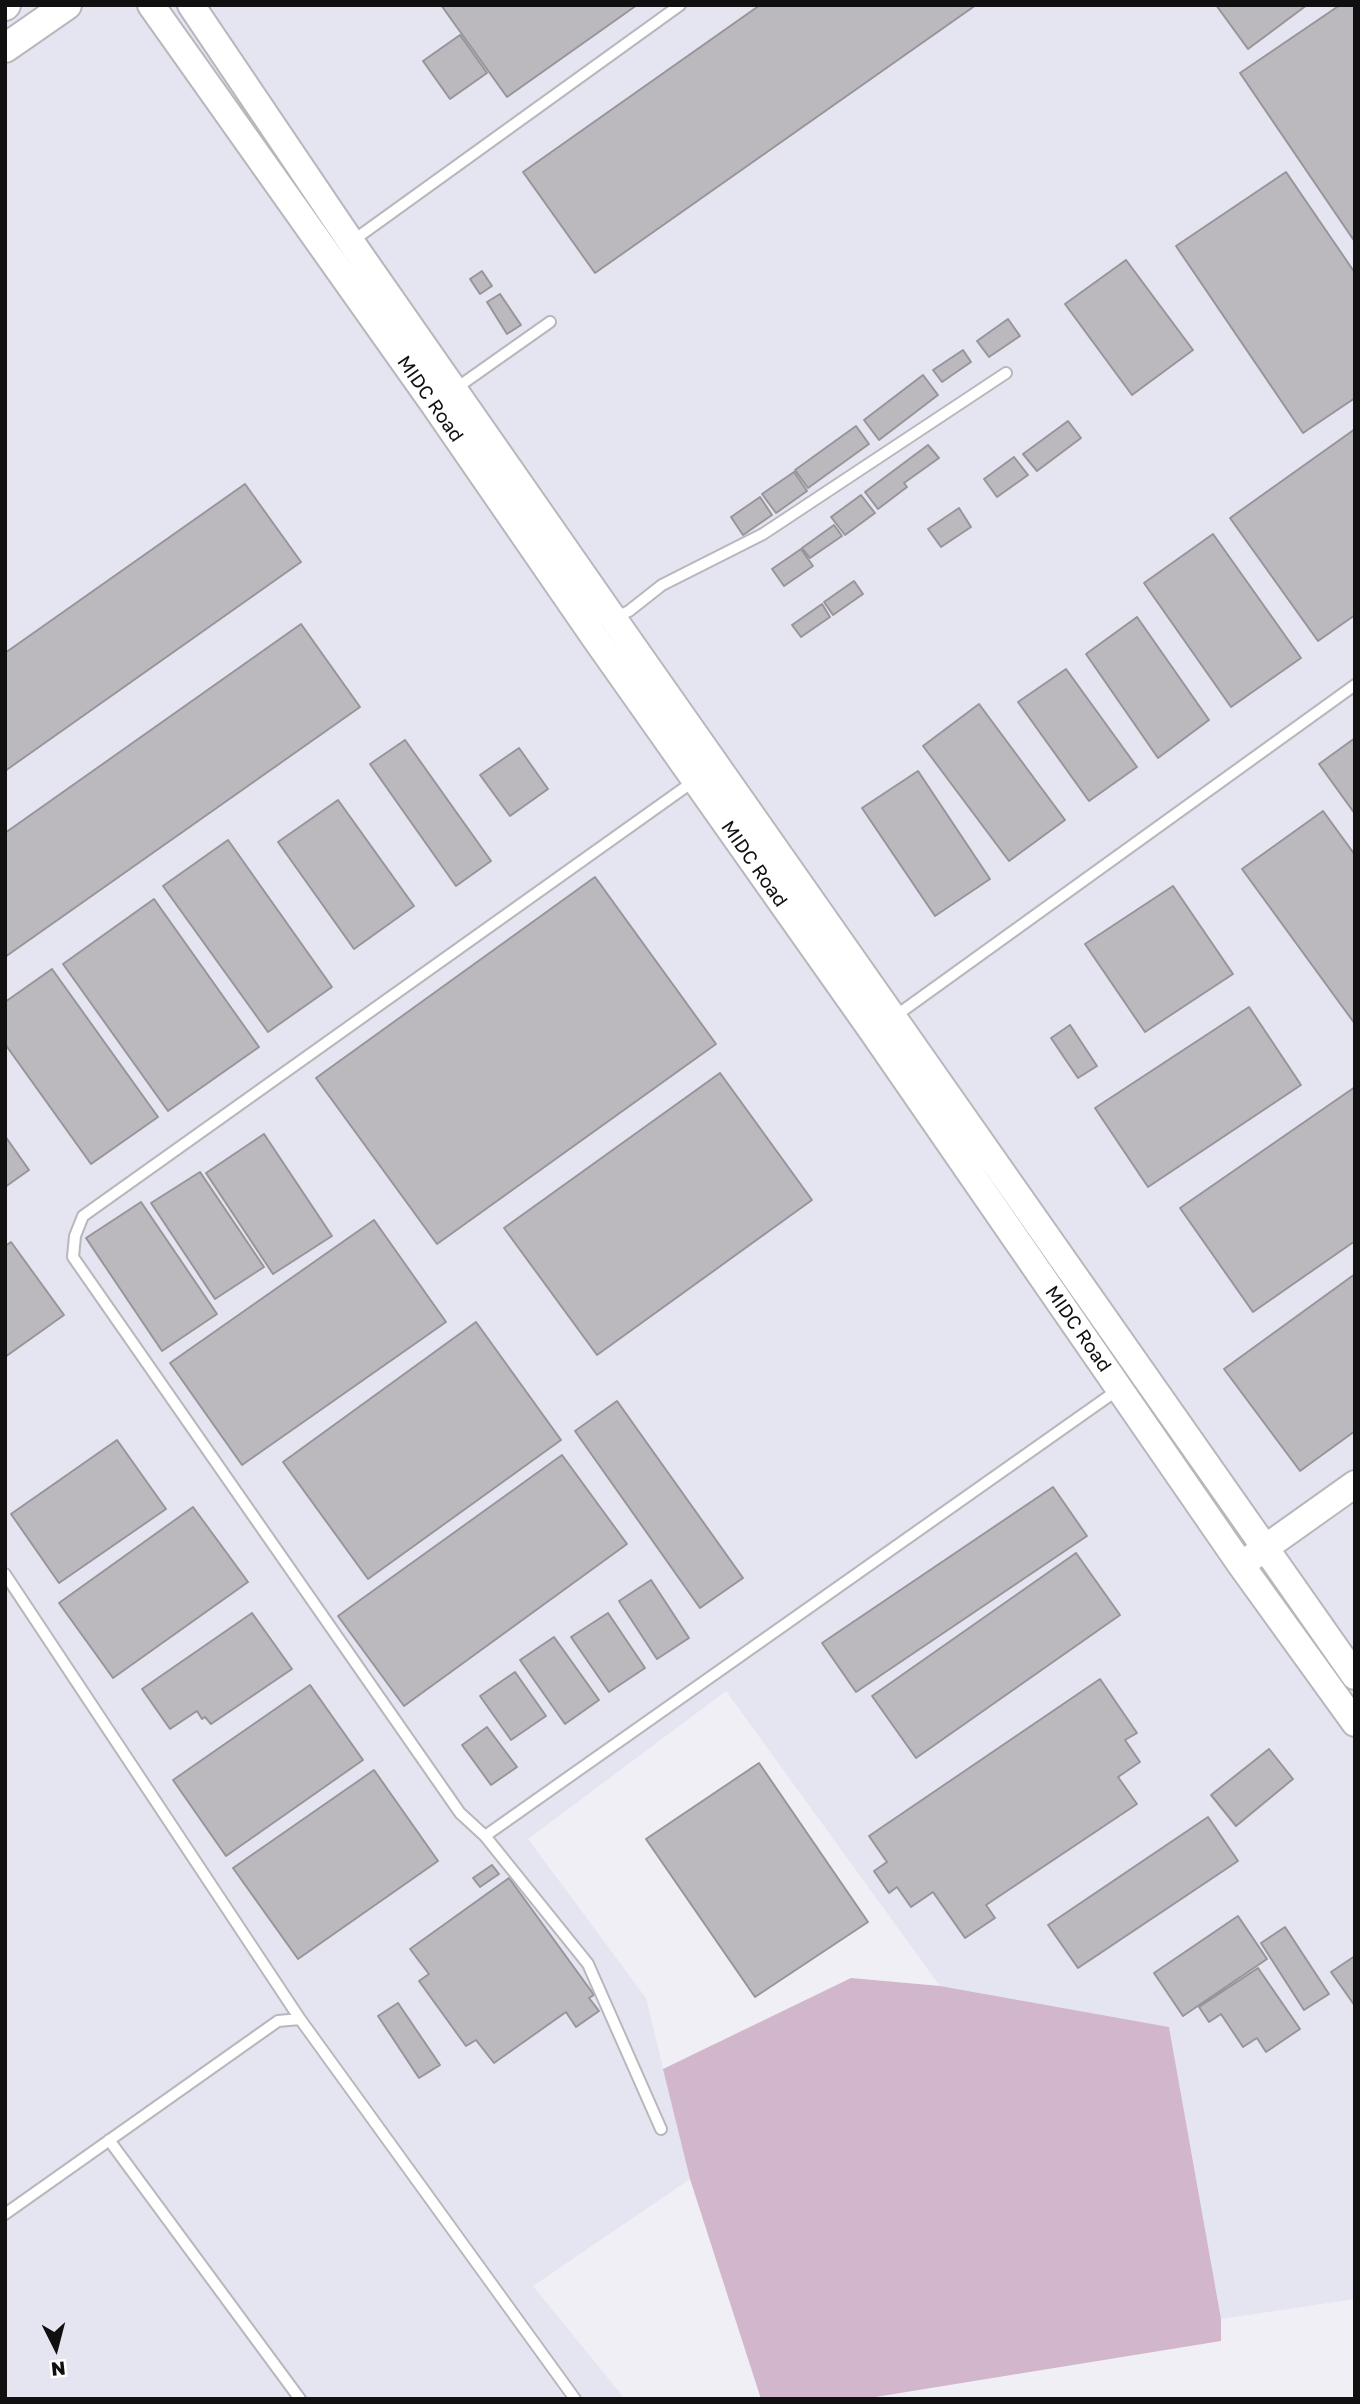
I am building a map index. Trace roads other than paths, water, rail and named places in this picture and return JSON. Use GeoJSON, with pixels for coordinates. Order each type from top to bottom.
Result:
{"type":"FeatureCollection","features":[{"type":"Feature","properties":{"kind":"main road"},"geometry":{"type":"LineString","coordinates":[[5,48],[67,5]]}},
{"type":"Feature","properties":{"kind":"street","name":"MIDC Road"},"geometry":{"type":"LineString","coordinates":[[151,5],[695,780],[883,1025],[1355,1675]]}},
{"type":"Feature","properties":{"kind":"street","name":"MIDC Road"},"geometry":{"type":"LineString","coordinates":[[191,5],[351,242],[613,618],[883,1025],[1119,1389],[1355,1723]]}},
{"type":"Feature","properties":{"kind":"street"},"geometry":{"type":"LineString","coordinates":[[1241,1565],[1355,1484]]}},
{"type":"Feature","properties":{"kind":"lane"},"geometry":{"type":"LineString","coordinates":[[351,242],[680,5]]}},
{"type":"Feature","properties":{"kind":"lane"},"geometry":{"type":"LineString","coordinates":[[455,389],[550,322]]}},
{"type":"Feature","properties":{"kind":"lane"},"geometry":{"type":"LineString","coordinates":[[613,618],[629,611],[662,585],[763,534],[1006,373]]}},
{"type":"Feature","properties":{"kind":"lane"},"geometry":{"type":"LineString","coordinates":[[883,1025],[1355,685]]}},
{"type":"Feature","properties":{"kind":"lane"},"geometry":{"type":"LineString","coordinates":[[661,2129],[588,1965],[485,1836],[460,1813],[73,1257],[75,1236],[83,1216],[695,780]]}},
{"type":"Feature","properties":{"kind":"lane"},"geometry":{"type":"LineString","coordinates":[[485,1836],[1119,1389]]}},
{"type":"Feature","properties":{"kind":"lane"},"geometry":{"type":"LineString","coordinates":[[5,1574],[300,2019],[575,2399]]}},
{"type":"Feature","properties":{"kind":"lane"},"geometry":{"type":"LineString","coordinates":[[5,2214],[278,2021],[300,2019]]}},
{"type":"Feature","properties":{"kind":"lane"},"geometry":{"type":"LineString","coordinates":[[109,2140],[300,2399]]}}]}
